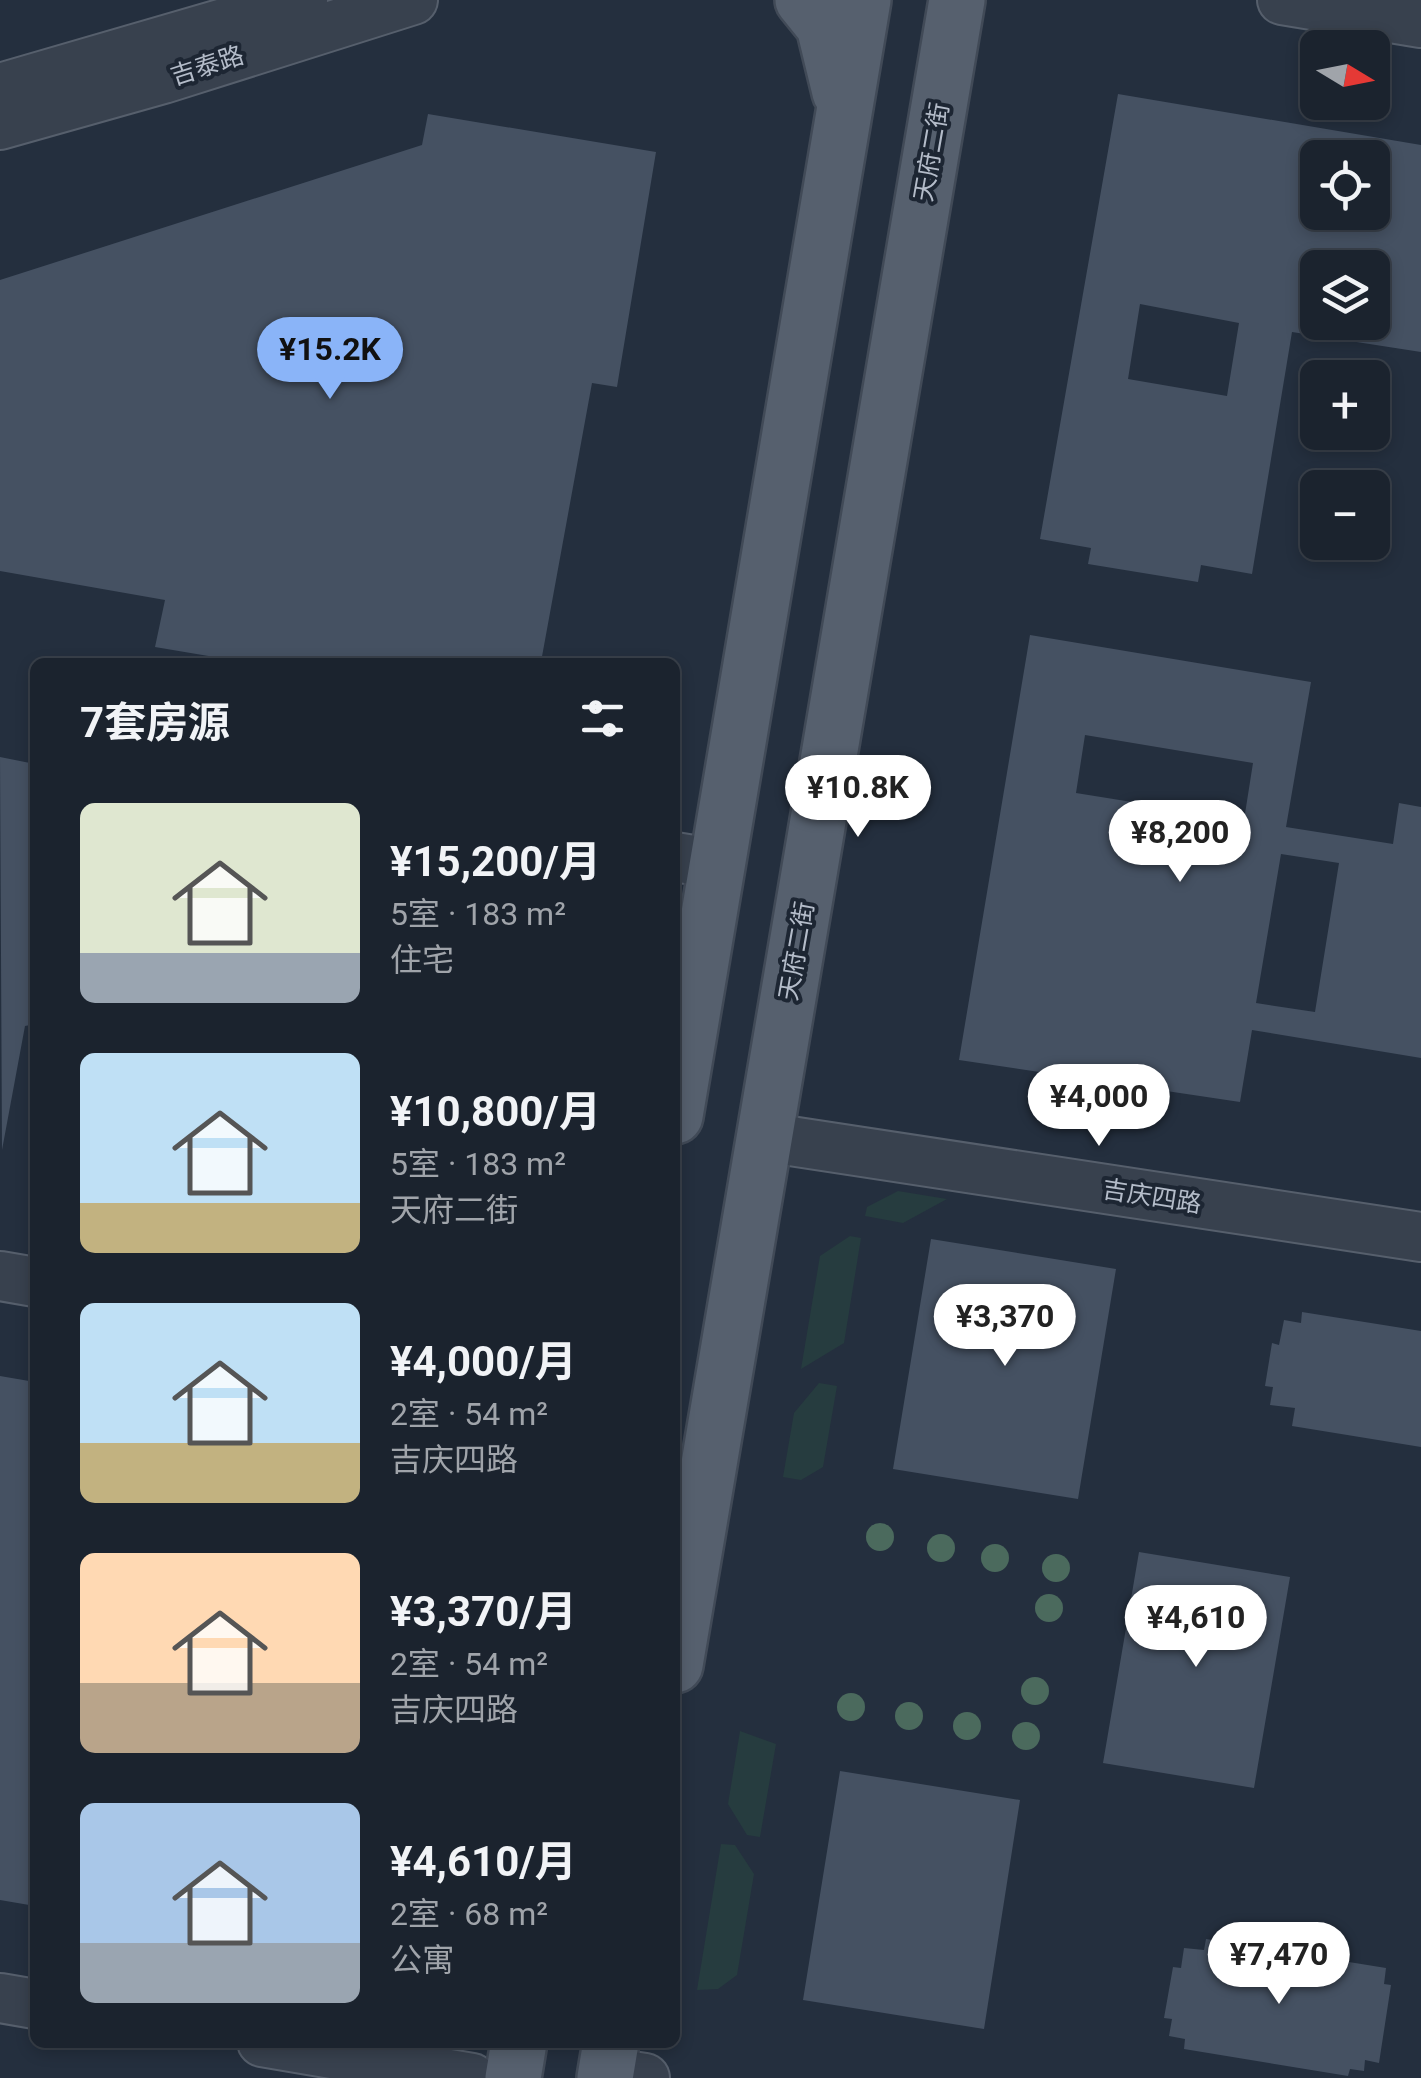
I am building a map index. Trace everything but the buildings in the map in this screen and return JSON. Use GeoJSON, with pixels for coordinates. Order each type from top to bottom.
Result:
{"type":"FeatureCollection","features":[{"type":"Feature","properties":{"kind":"main road"},"geometry":{"type":"LineString","coordinates":[[803,0],[824,26],[840,92],[834,167]]}},
{"type":"Feature","properties":{"kind":"main road"},"geometry":{"type":"LineString","coordinates":[[680,1055],[696,861],[834,167],[862,0]]}},
{"type":"Feature","properties":{"kind":"main road","name":"天府二街"},"geometry":{"type":"LineString","coordinates":[[680,1635],[957,0]]}},
{"type":"Feature","properties":{"kind":"main road"},"geometry":{"type":"LineString","coordinates":[[513,2078],[518,2048]]}},
{"type":"Feature","properties":{"kind":"street","name":"吉泰路"},"geometry":{"type":"LineString","coordinates":[[0,88],[304,0]]}},
{"type":"Feature","properties":{"kind":"street","name":"吉泰路"},"geometry":{"type":"LineString","coordinates":[[0,125],[163,79],[413,0]]}},
{"type":"Feature","properties":{"kind":"street"},"geometry":{"type":"LineString","coordinates":[[1282,0],[1421,23]]}},
{"type":"Feature","properties":{"kind":"street","name":"吉庆四路"},"geometry":{"type":"LineString","coordinates":[[764,1137],[1421,1237]]}},
{"type":"Feature","properties":{"kind":"street"},"geometry":{"type":"LineString","coordinates":[[0,1276],[30,1281]]}},
{"type":"Feature","properties":{"kind":"street"},"geometry":{"type":"LineString","coordinates":[[0,1998],[30,2003]]}},
{"type":"Feature","properties":{"kind":"street"},"geometry":{"type":"LineString","coordinates":[[297,2048],[472,2078]]}},
{"type":"Feature","properties":{"kind":"green space"},"geometry":{"type":"Polygon","coordinates":[[[898,1191],[947,1199],[903,1223],[865,1216],[867,1207],[898,1191]]]}},
{"type":"Feature","properties":{"kind":"green space"},"geometry":{"type":"Polygon","coordinates":[[[850,1236],[861,1238],[844,1343],[801,1369],[820,1256],[850,1236]]]}},
{"type":"Feature","properties":{"kind":"green space"},"geometry":{"type":"Polygon","coordinates":[[[819,1383],[837,1386],[823,1467],[801,1480],[783,1477],[794,1413],[819,1383]]]}},
{"type":"Feature","properties":{"kind":"green space"},"geometry":{"type":"Polygon","coordinates":[[[740,1731],[776,1744],[760,1837],[747,1835],[728,1804],[740,1731]]]}},
{"type":"Feature","properties":{"kind":"green space"},"geometry":{"type":"Polygon","coordinates":[[[721,1844],[735,1845],[754,1874],[737,1975],[718,1989],[697,1990],[721,1844]]]}}]}
